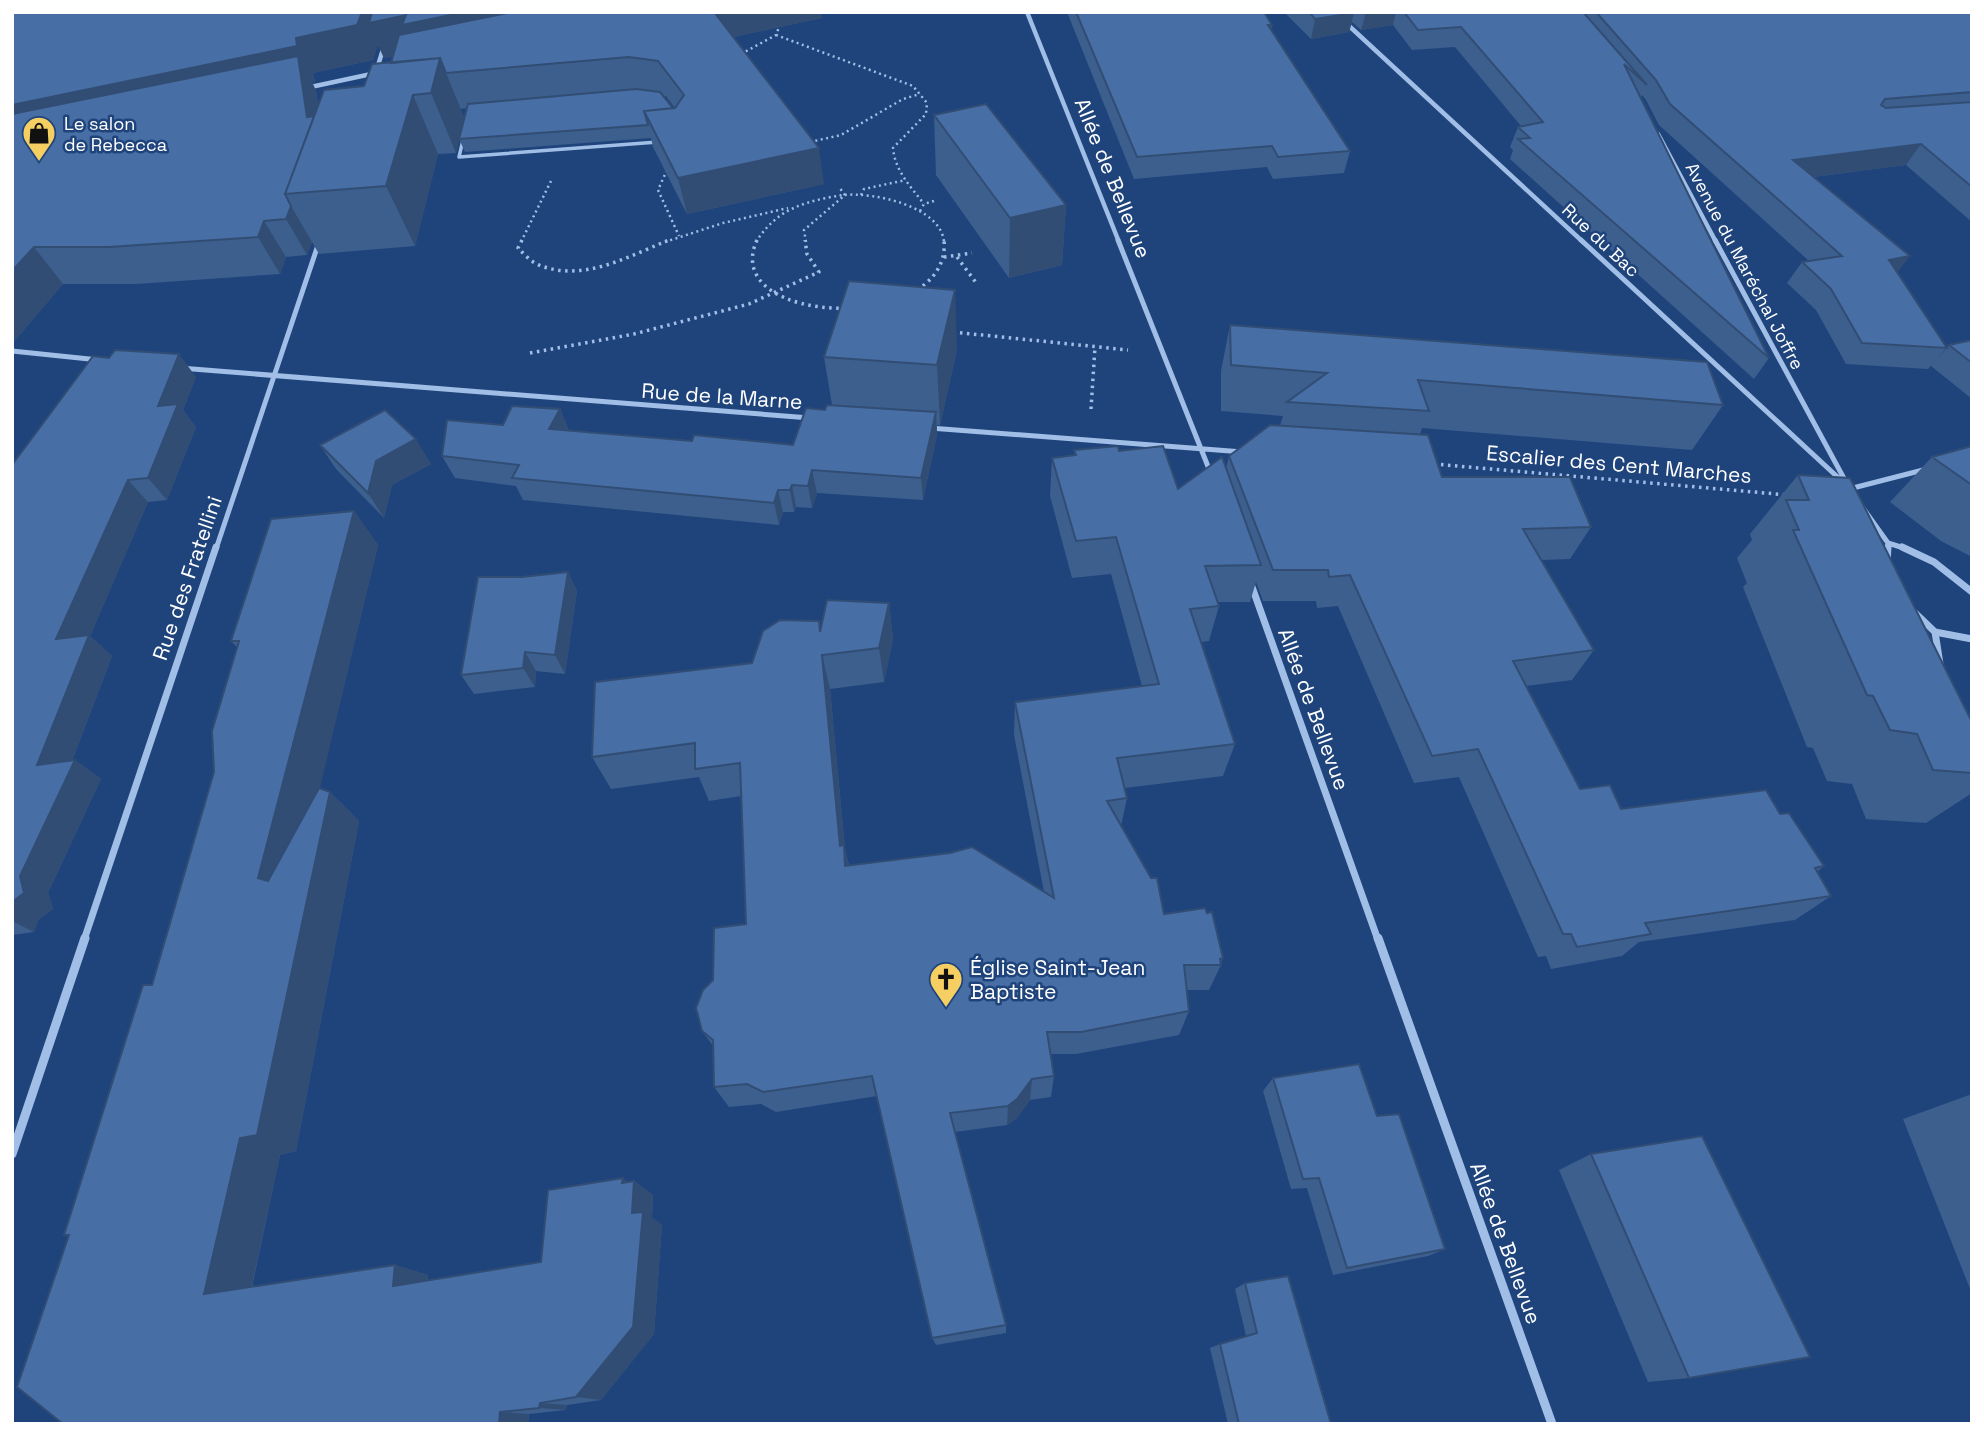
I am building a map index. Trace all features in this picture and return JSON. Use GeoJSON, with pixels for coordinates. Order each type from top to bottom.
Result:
{"type":"FeatureCollection","features":[{"type":"Feature","properties":{"kind":"street","name":"Allée de Bellevue"},"geometry":{"type":"LineString","coordinates":[[1027,12],[1216,489]]}},
{"type":"Feature","properties":{"kind":"street","name":"Rue du Bac"},"geometry":{"type":"LineString","coordinates":[[1334,12],[1849,489]]}},
{"type":"Feature","properties":{"kind":"street"},"geometry":{"type":"LineString","coordinates":[[372,85],[387,37]]}},
{"type":"Feature","properties":{"kind":"street"},"geometry":{"type":"LineString","coordinates":[[298,90],[388,71]]}},
{"type":"Feature","properties":{"kind":"street","name":"Avenue du Maréchal Joffre"},"geometry":{"type":"LineString","coordinates":[[1655,128],[1855,496]]}},
{"type":"Feature","properties":{"kind":"street","name":"Rue des Fratellini"},"geometry":{"type":"LineString","coordinates":[[12,1154],[320,240]]}},
{"type":"Feature","properties":{"kind":"street"},"geometry":{"type":"LineString","coordinates":[[12,351],[106,360]]}},
{"type":"Feature","properties":{"kind":"street","name":"Rue de la Marne"},"geometry":{"type":"LineString","coordinates":[[172,367],[814,419]]}},
{"type":"Feature","properties":{"kind":"street"},"geometry":{"type":"LineString","coordinates":[[925,428],[1256,452]]}},
{"type":"Feature","properties":{"kind":"street"},"geometry":{"type":"LineString","coordinates":[[1849,489],[1933,468]]}},
{"type":"Feature","properties":{"kind":"street"},"geometry":{"type":"LineString","coordinates":[[1860,503],[1888,543],[1887,565],[1891,576]]}},
{"type":"Feature","properties":{"kind":"street"},"geometry":{"type":"LineString","coordinates":[[1888,543],[1909,548],[1940,562],[1972,592]]}},
{"type":"Feature","properties":{"kind":"street","name":"Allée de Bellevue"},"geometry":{"type":"LineString","coordinates":[[1250,581],[1552,1424]]}},
{"type":"Feature","properties":{"kind":"street"},"geometry":{"type":"LineString","coordinates":[[1907,605],[1935,632],[1972,639]]}},
{"type":"Feature","properties":{"kind":"street"},"geometry":{"type":"LineString","coordinates":[[1935,632],[1942,677]]}},
{"type":"Feature","properties":{"kind":"lane"},"geometry":{"type":"LineString","coordinates":[[464,135],[459,157],[682,140]]}},
{"type":"Feature","properties":{"kind":"path"},"geometry":{"type":"LineString","coordinates":[[741,54],[776,35],[781,22]]}},
{"type":"Feature","properties":{"kind":"path"},"geometry":{"type":"LineString","coordinates":[[776,35],[912,86],[920,94],[927,103],[926,114],[893,148],[895,162],[924,204]]}},
{"type":"Feature","properties":{"kind":"path"},"geometry":{"type":"LineString","coordinates":[[799,144],[841,135],[903,99],[920,94]]}},
{"type":"Feature","properties":{"kind":"path"},"geometry":{"type":"LineString","coordinates":[[678,236],[658,190],[682,140]]}},
{"type":"Feature","properties":{"kind":"path"},"geometry":{"type":"LineString","coordinates":[[564,150],[518,248],[537,264],[561,270],[592,267],[641,253],[678,236],[730,219],[845,195],[883,198],[920,211],[932,219],[941,232],[945,246],[944,257],[938,270],[920,287],[896,300],[865,307],[834,309],[810,306],[776,294],[763,284],[754,272],[751,257],[752,244],[761,230],[796,206]]}},
{"type":"Feature","properties":{"kind":"path"},"geometry":{"type":"LineString","coordinates":[[861,195],[864,189],[906,180]]}},
{"type":"Feature","properties":{"kind":"path"},"geometry":{"type":"LineString","coordinates":[[839,187],[845,195]]}},
{"type":"Feature","properties":{"kind":"path"},"geometry":{"type":"LineString","coordinates":[[530,353],[634,334],[749,304],[776,294],[819,272],[807,254],[804,230],[845,195]]}},
{"type":"Feature","properties":{"kind":"path"},"geometry":{"type":"LineString","coordinates":[[920,211],[924,204],[937,200]]}},
{"type":"Feature","properties":{"kind":"path"},"geometry":{"type":"LineString","coordinates":[[944,257],[972,253]]}},
{"type":"Feature","properties":{"kind":"path"},"geometry":{"type":"LineString","coordinates":[[957,257],[977,284]]}},
{"type":"Feature","properties":{"kind":"path"},"geometry":{"type":"LineString","coordinates":[[865,307],[872,314]]}},
{"type":"Feature","properties":{"kind":"path"},"geometry":{"type":"LineString","coordinates":[[948,332],[1164,354]]}},
{"type":"Feature","properties":{"kind":"path"},"geometry":{"type":"LineString","coordinates":[[1090,413],[1095,347]]}},
{"type":"Feature","properties":{"kind":"path","name":"Escalier des Cent Marches"},"geometry":{"type":"LineString","coordinates":[[1430,463],[1792,495]]}},
{"type":"Feature","properties":{"kind":"building"},"geometry":{"type":"Polygon","coordinates":[[[12,12],[362,12],[357,25],[296,38],[297,46],[12,105],[12,12]]]}},
{"type":"Feature","properties":{"kind":"building"},"geometry":{"type":"Polygon","coordinates":[[[372,12],[465,12],[402,25],[406,15],[369,23],[372,12]]]}},
{"type":"Feature","properties":{"kind":"building"},"geometry":{"type":"Polygon","coordinates":[[[512,12],[714,12],[819,148],[678,178],[644,111],[675,108],[684,95],[658,61],[629,57],[446,73],[440,58],[391,63],[399,35],[512,12]]]}},
{"type":"Feature","properties":{"kind":"building"},"geometry":{"type":"Polygon","coordinates":[[[1076,12],[1264,12],[1272,25],[1268,25],[1350,151],[1278,157],[1272,146],[1137,157],[1076,12]]]}},
{"type":"Feature","properties":{"kind":"building"},"geometry":{"type":"Polygon","coordinates":[[[1309,12],[1354,12],[1354,13],[1315,19],[1309,12]]]}},
{"type":"Feature","properties":{"kind":"building"},"geometry":{"type":"Polygon","coordinates":[[[1404,12],[1583,12],[1647,85],[1624,64],[1769,358],[1518,139],[1530,138],[1518,127],[1543,122],[1461,27],[1418,30],[1404,12]]]}},
{"type":"Feature","properties":{"kind":"building"},"geometry":{"type":"Polygon","coordinates":[[[1596,12],[1972,12],[1972,92],[1885,99],[1881,105],[1886,108],[1972,102],[1972,187],[1921,144],[1793,160],[1910,256],[1889,260],[1947,348],[1862,343],[1831,289],[1802,262],[1842,256],[1670,104],[1656,80],[1596,12]]]}},
{"type":"Feature","properties":{"kind":"building"},"geometry":{"type":"Polygon","coordinates":[[[298,56],[307,117],[314,116],[285,194],[291,206],[286,219],[264,221],[258,237],[109,247],[34,247],[12,271],[12,114],[298,56]]]}},
{"type":"Feature","properties":{"kind":"building"},"geometry":{"type":"Polygon","coordinates":[[[440,58],[431,93],[413,95],[386,186],[285,194],[324,90],[364,86],[372,64],[440,58]]]}},
{"type":"Feature","properties":{"kind":"building"},"geometry":{"type":"Polygon","coordinates":[[[636,89],[660,92],[673,108],[644,111],[648,125],[459,139],[468,104],[636,89]]]}},
{"type":"Feature","properties":{"kind":"building"},"geometry":{"type":"Polygon","coordinates":[[[986,104],[1066,205],[1010,218],[934,115],[986,104]]]}},
{"type":"Feature","properties":{"kind":"building"},"geometry":{"type":"Polygon","coordinates":[[[849,281],[955,290],[937,365],[824,357],[849,281]]]}},
{"type":"Feature","properties":{"kind":"building"},"geometry":{"type":"Polygon","coordinates":[[[1230,325],[1707,362],[1723,405],[1418,380],[1429,411],[1287,402],[1327,373],[1231,365],[1230,325]]]}},
{"type":"Feature","properties":{"kind":"building"},"geometry":{"type":"Polygon","coordinates":[[[1972,340],[1972,363],[1949,345],[1972,340]]]}},
{"type":"Feature","properties":{"kind":"building"},"geometry":{"type":"Polygon","coordinates":[[[115,350],[179,354],[158,406],[178,404],[148,478],[128,480],[56,639],[89,635],[37,765],[75,760],[20,876],[24,893],[12,902],[12,465],[93,356],[109,358],[115,350]]]}},
{"type":"Feature","properties":{"kind":"building"},"geometry":{"type":"Polygon","coordinates":[[[827,405],[936,412],[921,478],[812,470],[808,486],[792,485],[790,490],[778,490],[774,503],[512,478],[519,465],[442,456],[447,420],[503,425],[512,406],[560,409],[549,429],[692,441],[694,435],[793,445],[806,408],[825,410],[827,405]]]}},
{"type":"Feature","properties":{"kind":"building"},"geometry":{"type":"Polygon","coordinates":[[[385,410],[416,439],[376,461],[368,493],[320,445],[385,410]]]}},
{"type":"Feature","properties":{"kind":"building"},"geometry":{"type":"Polygon","coordinates":[[[1270,425],[1428,435],[1442,477],[1570,477],[1591,527],[1523,529],[1594,650],[1513,661],[1580,789],[1610,785],[1621,809],[1766,790],[1780,814],[1789,813],[1824,866],[1815,868],[1831,896],[1645,923],[1651,934],[1577,947],[1571,934],[1563,934],[1478,749],[1432,756],[1350,575],[1329,577],[1328,570],[1273,570],[1229,456],[1270,425]]]}},
{"type":"Feature","properties":{"kind":"building"},"geometry":{"type":"Polygon","coordinates":[[[1118,446],[1119,451],[1163,446],[1178,489],[1222,457],[1261,565],[1205,566],[1219,606],[1190,609],[1235,744],[1117,758],[1127,798],[1107,801],[1151,878],[1157,878],[1164,914],[1205,908],[1207,913],[1212,912],[1223,958],[1220,959],[1221,965],[1184,965],[1189,1011],[1081,1032],[1047,1032],[1054,1076],[1032,1079],[1008,1106],[950,1113],[1006,1325],[932,1338],[872,1076],[763,1092],[747,1084],[714,1087],[713,1040],[702,1031],[696,1008],[703,990],[713,980],[714,928],[746,924],[740,763],[695,769],[695,743],[592,757],[595,682],[752,663],[763,631],[780,620],[819,621],[820,632],[827,600],[889,603],[879,648],[822,655],[840,846],[844,845],[845,866],[950,853],[972,847],[1054,898],[1015,702],[1159,684],[1116,537],[1076,541],[1052,458],[1076,455],[1074,450],[1118,446]]]}},
{"type":"Feature","properties":{"kind":"building"},"geometry":{"type":"Polygon","coordinates":[[[1972,446],[1972,485],[1932,457],[1972,446]]]}},
{"type":"Feature","properties":{"kind":"building"},"geometry":{"type":"Polygon","coordinates":[[[1798,475],[1850,478],[1972,722],[1972,773],[1933,770],[1917,734],[1890,730],[1873,696],[1867,695],[1793,530],[1799,530],[1786,500],[1809,500],[1798,475]]]}},
{"type":"Feature","properties":{"kind":"building"},"geometry":{"type":"Polygon","coordinates":[[[354,511],[258,878],[268,881],[319,788],[330,792],[257,1135],[240,1138],[204,1294],[395,1265],[393,1286],[541,1262],[548,1190],[623,1178],[622,1183],[634,1181],[632,1213],[643,1212],[633,1327],[576,1397],[540,1403],[539,1408],[500,1412],[499,1424],[63,1424],[17,1387],[69,1235],[64,1235],[143,985],[152,985],[214,772],[212,731],[239,641],[231,641],[271,519],[354,511]]]}},
{"type":"Feature","properties":{"kind":"building"},"geometry":{"type":"Polygon","coordinates":[[[568,572],[555,655],[525,652],[523,668],[461,675],[478,577],[522,577],[568,572]]]}},
{"type":"Feature","properties":{"kind":"building"},"geometry":{"type":"Polygon","coordinates":[[[1359,1064],[1377,1116],[1399,1114],[1445,1249],[1347,1268],[1319,1178],[1303,1179],[1273,1078],[1359,1064]]]}},
{"type":"Feature","properties":{"kind":"building"},"geometry":{"type":"Polygon","coordinates":[[[1702,1136],[1810,1357],[1689,1378],[1591,1154],[1702,1136]]]}},
{"type":"Feature","properties":{"kind":"building"},"geometry":{"type":"Polygon","coordinates":[[[1288,1276],[1331,1424],[1239,1424],[1220,1344],[1257,1333],[1245,1283],[1288,1276]]]}},
{"type":"Feature","properties":{"kind":"place","name":"Le salon de Rebecca"},"geometry":{"type":"Point","coordinates":[39,163]}},
{"type":"Feature","properties":{"kind":"place","name":"Église Saint-Jean Baptiste"},"geometry":{"type":"Point","coordinates":[946,1009]}}]}
